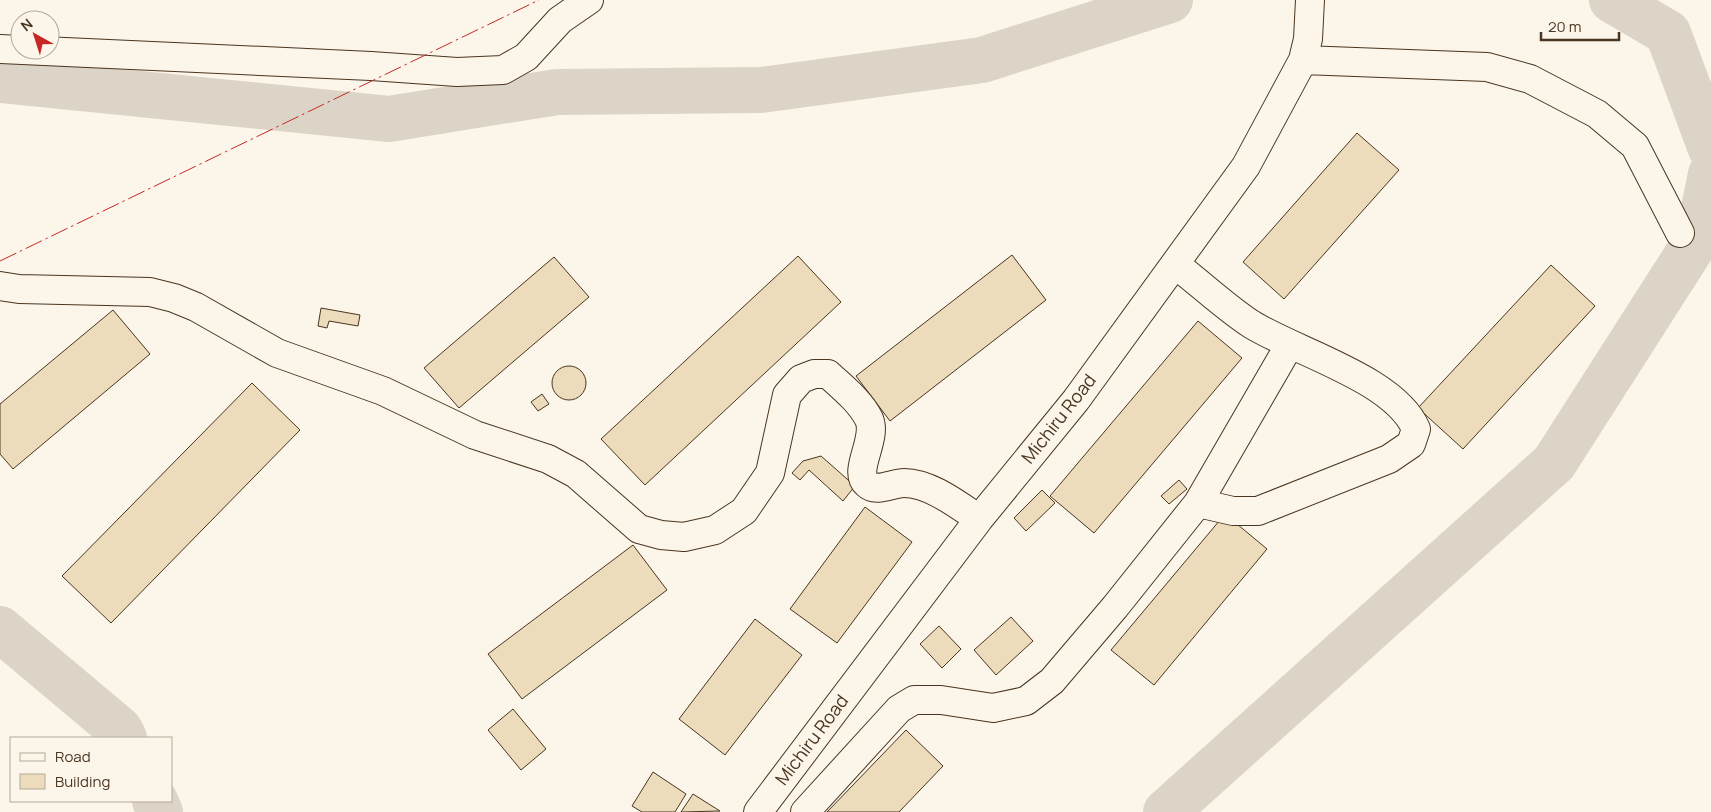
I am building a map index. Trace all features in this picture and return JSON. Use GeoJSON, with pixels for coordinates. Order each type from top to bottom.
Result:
{"type":"FeatureCollection","features":[{"type":"Feature","properties":{"kind":"street"},"geometry":{"type":"LineString","coordinates":[[0,49],[371,66],[457,72],[504,70],[526,57],[560,20],[589,0]]}},
{"type":"Feature","properties":{"kind":"street","name":"Michiru Road"},"geometry":{"type":"LineString","coordinates":[[758,812],[979,518],[1076,400],[1176,265],[1246,166],[1305,49],[1310,0]]}},
{"type":"Feature","properties":{"kind":"street"},"geometry":{"type":"LineString","coordinates":[[1305,49],[1487,67],[1530,79],[1598,114],[1635,146],[1680,233]]}},
{"type":"Feature","properties":{"kind":"street"},"geometry":{"type":"LineString","coordinates":[[1176,265],[1251,324],[1337,365],[1391,398],[1412,420],[1416,430],[1411,444],[1389,459],[1258,511],[1233,511],[1198,502]]}},
{"type":"Feature","properties":{"kind":"street"},"geometry":{"type":"LineString","coordinates":[[0,286],[19,289],[150,292],[174,298],[196,307],[278,354],[383,391],[475,435],[548,459],[576,474],[639,529],[661,535],[684,537],[715,530],[744,511],[770,473],[787,396],[801,379],[814,374],[828,374],[857,402],[869,420],[872,435],[861,474],[869,486],[879,488],[904,483],[924,487],[979,518]]}},
{"type":"Feature","properties":{"kind":"street"},"geometry":{"type":"LineString","coordinates":[[805,812],[899,709],[914,700],[941,700],[993,708],[1026,701],[1052,681],[1115,607],[1198,502],[1290,344]]}},
{"type":"Feature","properties":{"kind":"building"},"geometry":{"type":"Polygon","coordinates":[[[1357,133],[1399,170],[1284,299],[1243,262],[1357,133]]]}},
{"type":"Feature","properties":{"kind":"building"},"geometry":{"type":"Polygon","coordinates":[[[1012,255],[1046,300],[890,421],[856,376],[1012,255]]]}},
{"type":"Feature","properties":{"kind":"building"},"geometry":{"type":"Polygon","coordinates":[[[798,256],[841,302],[645,485],[601,439],[798,256]]]}},
{"type":"Feature","properties":{"kind":"building"},"geometry":{"type":"Polygon","coordinates":[[[554,257],[589,297],[459,408],[424,368],[554,257]]]}},
{"type":"Feature","properties":{"kind":"building"},"geometry":{"type":"Polygon","coordinates":[[[1551,265],[1595,306],[1463,449],[1418,408],[1551,265]]]}},
{"type":"Feature","properties":{"kind":"building"},"geometry":{"type":"Polygon","coordinates":[[[321,308],[360,315],[358,326],[329,321],[327,328],[318,326],[321,308]]]}},
{"type":"Feature","properties":{"kind":"building"},"geometry":{"type":"Polygon","coordinates":[[[113,310],[150,354],[13,469],[0,454],[0,404],[113,310]]]}},
{"type":"Feature","properties":{"kind":"building"},"geometry":{"type":"Polygon","coordinates":[[[1198,321],[1242,358],[1094,533],[1050,496],[1198,321]]]}},
{"type":"Feature","properties":{"kind":"building"},"geometry":{"type":"Polygon","coordinates":[[[569,366],[576,367],[581,371],[585,376],[585,390],[581,395],[576,399],[569,400],[562,399],[557,395],[553,390],[552,383],[553,376],[557,371],[562,367],[569,366]]]}},
{"type":"Feature","properties":{"kind":"building"},"geometry":{"type":"Polygon","coordinates":[[[252,383],[300,430],[111,623],[62,576],[252,383]]]}},
{"type":"Feature","properties":{"kind":"building"},"geometry":{"type":"Polygon","coordinates":[[[542,394],[549,404],[538,411],[531,402],[542,394]]]}},
{"type":"Feature","properties":{"kind":"building"},"geometry":{"type":"Polygon","coordinates":[[[821,456],[855,486],[843,501],[809,470],[800,480],[792,473],[803,461],[821,456]]]}},
{"type":"Feature","properties":{"kind":"building"},"geometry":{"type":"Polygon","coordinates":[[[1179,480],[1187,489],[1169,504],[1161,496],[1179,480]]]}},
{"type":"Feature","properties":{"kind":"building"},"geometry":{"type":"Polygon","coordinates":[[[1042,490],[1055,503],[1026,531],[1014,518],[1042,490]]]}},
{"type":"Feature","properties":{"kind":"building"},"geometry":{"type":"Polygon","coordinates":[[[865,507],[912,542],[837,643],[790,609],[865,507]]]}},
{"type":"Feature","properties":{"kind":"building"},"geometry":{"type":"Polygon","coordinates":[[[1225,514],[1267,549],[1154,685],[1111,650],[1225,514]]]}},
{"type":"Feature","properties":{"kind":"building"},"geometry":{"type":"Polygon","coordinates":[[[633,545],[667,590],[522,699],[488,654],[633,545]]]}},
{"type":"Feature","properties":{"kind":"building"},"geometry":{"type":"Polygon","coordinates":[[[1011,617],[1033,641],[996,675],[974,650],[1011,617]]]}},
{"type":"Feature","properties":{"kind":"building"},"geometry":{"type":"Polygon","coordinates":[[[755,619],[802,655],[725,755],[679,719],[755,619]]]}},
{"type":"Feature","properties":{"kind":"building"},"geometry":{"type":"Polygon","coordinates":[[[939,626],[961,649],[942,668],[920,644],[939,626]]]}},
{"type":"Feature","properties":{"kind":"building"},"geometry":{"type":"Polygon","coordinates":[[[513,709],[546,749],[521,770],[488,730],[513,709]]]}},
{"type":"Feature","properties":{"kind":"building"},"geometry":{"type":"Polygon","coordinates":[[[906,730],[943,766],[899,812],[827,812],[906,730]]]}},
{"type":"Feature","properties":{"kind":"building"},"geometry":{"type":"Polygon","coordinates":[[[653,772],[686,794],[675,812],[642,812],[632,806],[653,772]]]}},
{"type":"Feature","properties":{"kind":"building"},"geometry":{"type":"Polygon","coordinates":[[[693,794],[720,811],[681,812],[693,794]]]}},
{"type":"Feature","properties":{"kind":"waterway"},"geometry":{"type":"LineString","coordinates":[[0,80],[389,119],[557,92],[761,90],[982,60],[1170,0]]}},
{"type":"Feature","properties":{"kind":"waterway"},"geometry":{"type":"LineString","coordinates":[[1612,0],[1668,33],[1711,149]]}},
{"type":"Feature","properties":{"kind":"waterway"},"geometry":{"type":"LineString","coordinates":[[1166,812],[1554,463],[1698,238],[1711,174]]}},
{"type":"Feature","properties":{"kind":"waterway"},"geometry":{"type":"LineString","coordinates":[[0,629],[119,729],[123,737]]}},
{"type":"Feature","properties":{"kind":"waterway"},"geometry":{"type":"LineString","coordinates":[[155,802],[160,812]]}},
{"type":"Feature","properties":{"kind":"power"},"geometry":{"type":"LineString","coordinates":[[0,261],[539,0]]}}]}
